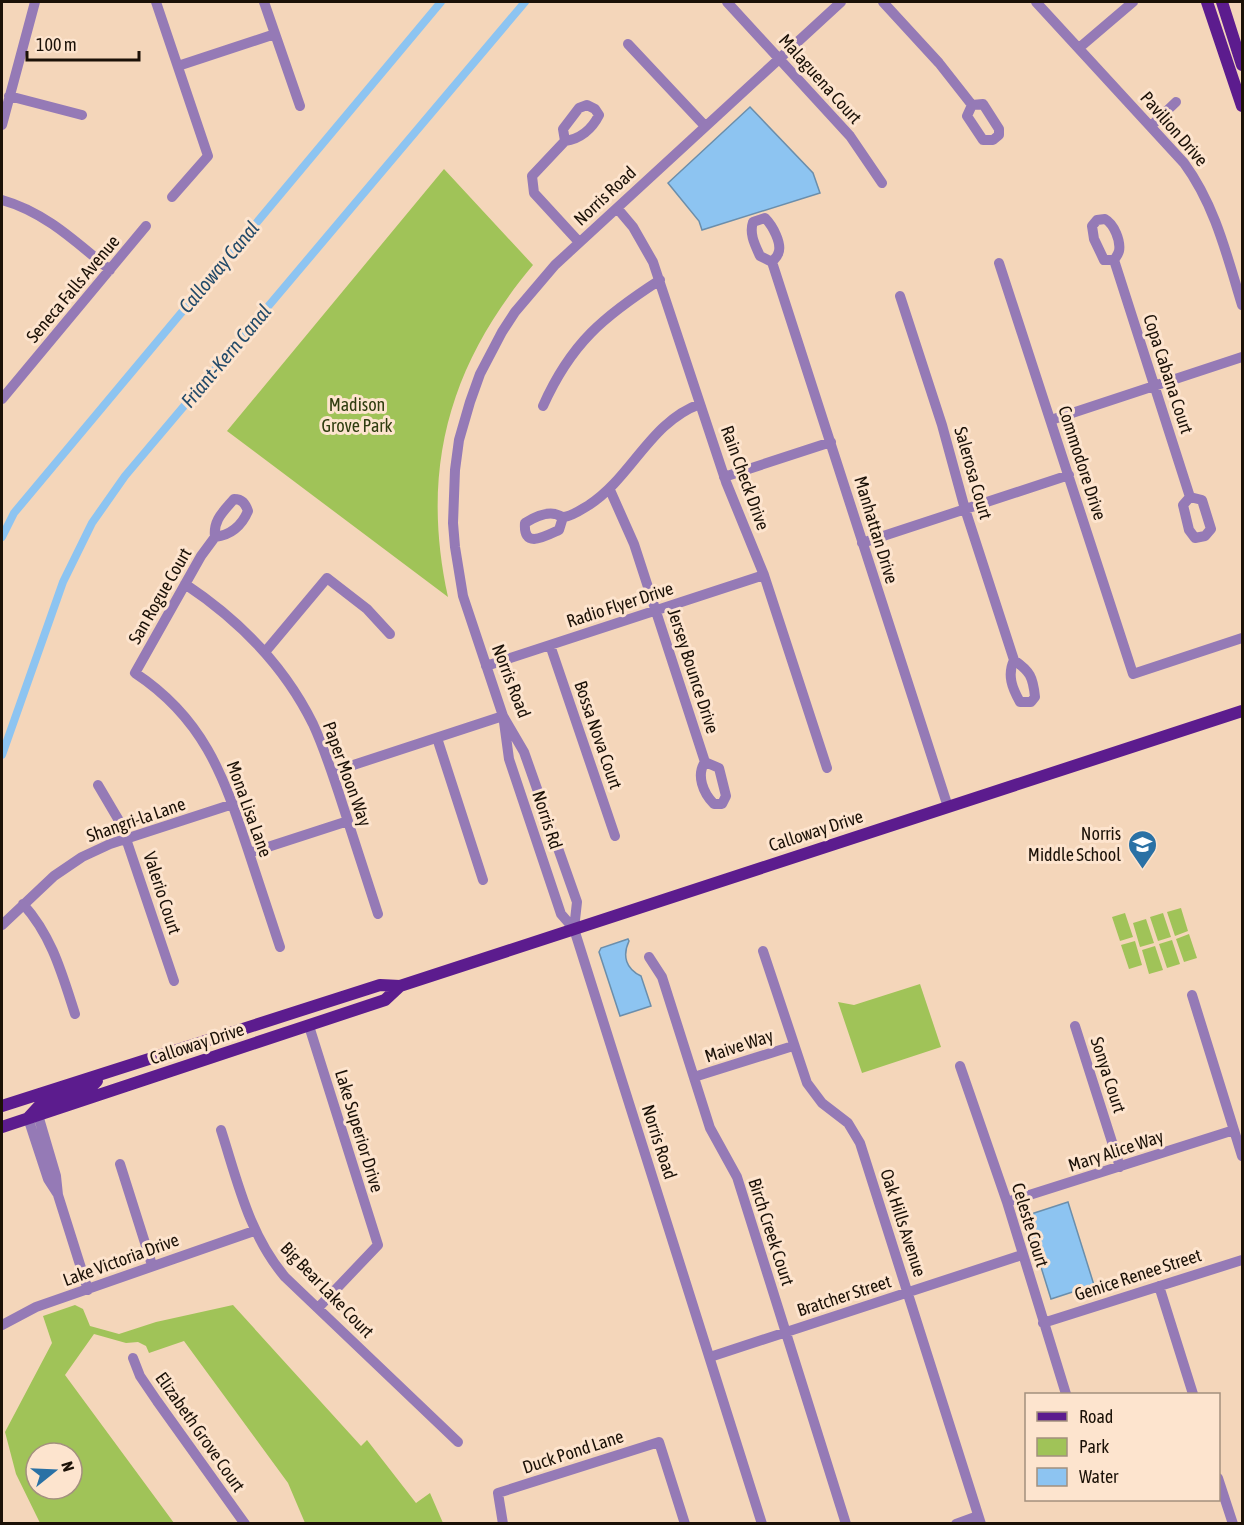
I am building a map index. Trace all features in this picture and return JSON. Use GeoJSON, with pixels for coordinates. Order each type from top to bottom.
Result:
{"type":"FeatureCollection","features":[{"type":"Feature","properties":{"kind":"main road"},"geometry":{"type":"LineString","coordinates":[[1206,2],[1242,106]]}},
{"type":"Feature","properties":{"kind":"main road"},"geometry":{"type":"LineString","coordinates":[[1222,2],[1242,64]]}},
{"type":"Feature","properties":{"kind":"main road","name":"Calloway Drive"},"geometry":{"type":"LineString","coordinates":[[2,1106],[373,987],[400,986],[1242,711]]}},
{"type":"Feature","properties":{"kind":"main road","name":"Calloway Drive"},"geometry":{"type":"LineString","coordinates":[[2,1127],[385,1000],[400,986]]}},
{"type":"Feature","properties":{"kind":"main road"},"geometry":{"type":"LineString","coordinates":[[309,1026],[317,1015],[363,999],[373,987]]}},
{"type":"Feature","properties":{"kind":"main road"},"geometry":{"type":"LineString","coordinates":[[33,1117],[40,1105],[92,1086],[105,1074]]}},
{"type":"Feature","properties":{"kind":"street"},"geometry":{"type":"LineString","coordinates":[[2,125],[35,2]]}},
{"type":"Feature","properties":{"kind":"street"},"geometry":{"type":"LineString","coordinates":[[156,2],[208,156],[172,197]]}},
{"type":"Feature","properties":{"kind":"street"},"geometry":{"type":"LineString","coordinates":[[264,2],[300,106]]}},
{"type":"Feature","properties":{"kind":"street","name":"Malaguena Court"},"geometry":{"type":"LineString","coordinates":[[727,2],[850,136],[882,183]]}},
{"type":"Feature","properties":{"kind":"street","name":"Norris Road"},"geometry":{"type":"LineString","coordinates":[[762,1524],[574,929],[577,902],[524,752],[503,716],[463,596],[454,547],[453,494],[459,440],[476,386],[502,332],[537,284],[579,242],[841,2]]}},
{"type":"Feature","properties":{"kind":"street"},"geometry":{"type":"LineString","coordinates":[[883,2],[939,63],[972,105]]}},
{"type":"Feature","properties":{"kind":"street","name":"Pavilion Drive"},"geometry":{"type":"LineString","coordinates":[[1036,2],[1184,163],[1204,192],[1242,302]]}},
{"type":"Feature","properties":{"kind":"street"},"geometry":{"type":"LineString","coordinates":[[1079,48],[1133,2]]}},
{"type":"Feature","properties":{"kind":"street"},"geometry":{"type":"LineString","coordinates":[[178,66],[275,34]]}},
{"type":"Feature","properties":{"kind":"street"},"geometry":{"type":"LineString","coordinates":[[627,44],[705,126]]}},
{"type":"Feature","properties":{"kind":"street"},"geometry":{"type":"LineString","coordinates":[[9,96],[82,115]]}},
{"type":"Feature","properties":{"kind":"street"},"geometry":{"type":"LineString","coordinates":[[1151,126],[1176,102]]}},
{"type":"Feature","properties":{"kind":"street"},"geometry":{"type":"LineString","coordinates":[[565,141],[532,176],[534,193],[579,242]]}},
{"type":"Feature","properties":{"kind":"street"},"geometry":{"type":"LineString","coordinates":[[2,200],[25,208],[56,225],[110,270]]}},
{"type":"Feature","properties":{"kind":"street","name":"Rain Check Drive"},"geometry":{"type":"LineString","coordinates":[[616,208],[644,244],[660,280],[724,477],[764,575],[827,768]]}},
{"type":"Feature","properties":{"kind":"street","name":"Seneca Falls Avenue"},"geometry":{"type":"LineString","coordinates":[[2,399],[146,226]]}},
{"type":"Feature","properties":{"kind":"street","name":"Copa Cabana Court"},"geometry":{"type":"LineString","coordinates":[[1114,260],[1191,497]]}},
{"type":"Feature","properties":{"kind":"street","name":"Manhattan Drive"},"geometry":{"type":"LineString","coordinates":[[772,262],[948,807]]}},
{"type":"Feature","properties":{"kind":"street","name":"Commodore Drive"},"geometry":{"type":"LineString","coordinates":[[999,263],[1133,674],[1242,638]]}},
{"type":"Feature","properties":{"kind":"street"},"geometry":{"type":"LineString","coordinates":[[543,406],[561,369],[585,338],[614,310],[660,280]]}},
{"type":"Feature","properties":{"kind":"street","name":"Salerosa Court"},"geometry":{"type":"LineString","coordinates":[[900,296],[1014,660]]}},
{"type":"Feature","properties":{"kind":"street"},"geometry":{"type":"LineString","coordinates":[[1051,420],[1242,357]]}},
{"type":"Feature","properties":{"kind":"street"},"geometry":{"type":"LineString","coordinates":[[563,517],[576,513],[610,490],[662,426],[685,410],[700,404]]}},
{"type":"Feature","properties":{"kind":"street"},"geometry":{"type":"LineString","coordinates":[[724,477],[831,442]]}},
{"type":"Feature","properties":{"kind":"street"},"geometry":{"type":"LineString","coordinates":[[862,543],[1069,475]]}},
{"type":"Feature","properties":{"kind":"street","name":"Jersey Bounce Drive"},"geometry":{"type":"LineString","coordinates":[[610,490],[634,544],[705,762]]}},
{"type":"Feature","properties":{"kind":"street","name":"San Rogue Court"},"geometry":{"type":"LineString","coordinates":[[135,673],[201,556],[215,537]]}},
{"type":"Feature","properties":{"kind":"street","name":"Radio Flyer Drive"},"geometry":{"type":"LineString","coordinates":[[486,666],[764,575]]}},
{"type":"Feature","properties":{"kind":"street"},"geometry":{"type":"LineString","coordinates":[[265,652],[327,578],[367,609],[390,634]]}},
{"type":"Feature","properties":{"kind":"street","name":"Paper Moon Way"},"geometry":{"type":"LineString","coordinates":[[185,584],[227,614],[265,652],[298,698],[312,724],[332,772],[378,914]]}},
{"type":"Feature","properties":{"kind":"street","name":"Bossa Nova Court"},"geometry":{"type":"LineString","coordinates":[[550,645],[615,836]]}},
{"type":"Feature","properties":{"kind":"street","name":"Mona Lisa Lane"},"geometry":{"type":"LineString","coordinates":[[135,673],[172,704],[202,739],[220,771],[280,947]]}},
{"type":"Feature","properties":{"kind":"street"},"geometry":{"type":"LineString","coordinates":[[332,772],[503,716]]}},
{"type":"Feature","properties":{"kind":"street","name":"Norris Rd"},"geometry":{"type":"LineString","coordinates":[[503,716],[509,759],[561,914],[574,929]]}},
{"type":"Feature","properties":{"kind":"street"},"geometry":{"type":"LineString","coordinates":[[437,738],[483,880]]}},
{"type":"Feature","properties":{"kind":"street","name":"Valerio Court"},"geometry":{"type":"LineString","coordinates":[[98,785],[113,808],[127,839],[174,981]]}},
{"type":"Feature","properties":{"kind":"street","name":"Shangri-la Lane"},"geometry":{"type":"LineString","coordinates":[[2,924],[68,866],[98,849],[233,804]]}},
{"type":"Feature","properties":{"kind":"street"},"geometry":{"type":"LineString","coordinates":[[249,853],[348,821]]}},
{"type":"Feature","properties":{"kind":"street"},"geometry":{"type":"LineString","coordinates":[[23,904],[50,942],[75,1014]]}},
{"type":"Feature","properties":{"kind":"street","name":"Oak Hills Avenue"},"geometry":{"type":"LineString","coordinates":[[763,951],[802,1072],[810,1089],[848,1123],[860,1143],[979,1520]]}},
{"type":"Feature","properties":{"kind":"street","name":"Birch Creek Court"},"geometry":{"type":"LineString","coordinates":[[649,957],[662,977],[710,1128],[737,1177],[846,1524]]}},
{"type":"Feature","properties":{"kind":"street"},"geometry":{"type":"LineString","coordinates":[[1192,995],[1242,1156]]}},
{"type":"Feature","properties":{"kind":"street","name":"Lake Superior Drive"},"geometry":{"type":"LineString","coordinates":[[309,1026],[378,1245],[318,1308]]}},
{"type":"Feature","properties":{"kind":"street","name":"Sonya Court"},"geometry":{"type":"LineString","coordinates":[[1075,1026],[1120,1167]]}},
{"type":"Feature","properties":{"kind":"street","name":"Maive Way"},"geometry":{"type":"LineString","coordinates":[[694,1077],[794,1046]]}},
{"type":"Feature","properties":{"kind":"street","name":"Celeste Court"},"geometry":{"type":"LineString","coordinates":[[960,1066],[1007,1203],[1065,1393]]}},
{"type":"Feature","properties":{"kind":"street"},"geometry":{"type":"LineString","coordinates":[[33,1117],[48,1179],[58,1195],[88,1290]]}},
{"type":"Feature","properties":{"kind":"street","name":"Big Bear Lake Court"},"geometry":{"type":"LineString","coordinates":[[221,1130],[254,1231],[274,1263],[458,1442]]}},
{"type":"Feature","properties":{"kind":"street","name":"Mary Alice Way"},"geometry":{"type":"LineString","coordinates":[[1007,1203],[1234,1130]]}},
{"type":"Feature","properties":{"kind":"street"},"geometry":{"type":"LineString","coordinates":[[120,1164],[152,1265]]}},
{"type":"Feature","properties":{"kind":"street","name":"Lake Victoria Drive"},"geometry":{"type":"LineString","coordinates":[[2,1325],[36,1307],[254,1231]]}},
{"type":"Feature","properties":{"kind":"street","name":"Bratcher Street"},"geometry":{"type":"LineString","coordinates":[[710,1357],[1022,1255]]}},
{"type":"Feature","properties":{"kind":"street","name":"Genice Renee Street"},"geometry":{"type":"LineString","coordinates":[[1043,1323],[1242,1260]]}},
{"type":"Feature","properties":{"kind":"street"},"geometry":{"type":"LineString","coordinates":[[1159,1286],[1192,1393]]}},
{"type":"Feature","properties":{"kind":"street","name":"Elizabeth Grove Court"},"geometry":{"type":"LineString","coordinates":[[133,1358],[146,1384],[245,1524]]}},
{"type":"Feature","properties":{"kind":"street","name":"Duck Pond Lane"},"geometry":{"type":"LineString","coordinates":[[503,1524],[498,1493],[659,1442],[685,1524]]}},
{"type":"Feature","properties":{"kind":"street"},"geometry":{"type":"LineString","coordinates":[[1220,1484],[1233,1524]]}},
{"type":"Feature","properties":{"kind":"street"},"geometry":{"type":"LineString","coordinates":[[956,1524],[979,1520]]}},
{"type":"Feature","properties":{"kind":"green space","name":"Madison Grove Park"},"geometry":{"type":"Polygon","coordinates":[[[444,169],[533,265],[504,303],[480,341],[462,380],[448,420],[440,462],[438,505],[440,550],[448,597],[227,431],[444,169]]]}},
{"type":"Feature","properties":{"kind":"green space"},"geometry":{"type":"Polygon","coordinates":[[[1181,908],[1188,931],[1175,936],[1167,912],[1181,908]]]}},
{"type":"Feature","properties":{"kind":"green space"},"geometry":{"type":"Polygon","coordinates":[[[1125,913],[1133,937],[1120,941],[1112,917],[1125,913]]]}},
{"type":"Feature","properties":{"kind":"green space"},"geometry":{"type":"Polygon","coordinates":[[[1163,913],[1171,937],[1158,941],[1150,917],[1163,913]]]}},
{"type":"Feature","properties":{"kind":"green space"},"geometry":{"type":"Polygon","coordinates":[[[1146,919],[1154,943],[1140,947],[1133,923],[1146,919]]]}},
{"type":"Feature","properties":{"kind":"green space"},"geometry":{"type":"Polygon","coordinates":[[[1189,934],[1197,958],[1184,962],[1176,939],[1189,934]]]}},
{"type":"Feature","properties":{"kind":"green space"},"geometry":{"type":"Polygon","coordinates":[[[1172,940],[1180,964],[1167,968],[1159,944],[1172,940]]]}},
{"type":"Feature","properties":{"kind":"green space"},"geometry":{"type":"Polygon","coordinates":[[[1135,941],[1142,965],[1129,969],[1121,945],[1135,941]]]}},
{"type":"Feature","properties":{"kind":"green space"},"geometry":{"type":"Polygon","coordinates":[[[1155,946],[1163,970],[1149,974],[1142,950],[1155,946]]]}},
{"type":"Feature","properties":{"kind":"green space"},"geometry":{"type":"Polygon","coordinates":[[[920,984],[941,1047],[862,1073],[838,1002],[854,1005],[920,984]]]}},
{"type":"Feature","properties":{"kind":"green space"},"geometry":{"type":"Polygon","coordinates":[[[75,1305],[83,1309],[90,1326],[119,1334],[156,1322],[233,1305],[361,1446],[367,1440],[416,1503],[430,1493],[443,1523],[305,1523],[288,1483],[184,1341],[149,1353],[146,1346],[138,1342],[126,1343],[94,1334],[65,1375],[174,1523],[40,1523],[29,1501],[84,1501],[84,1441],[24,1441],[24,1490],[16,1474],[5,1432],[52,1343],[43,1316],[75,1305]]]}},
{"type":"Feature","properties":{"kind":"water"},"geometry":{"type":"Polygon","coordinates":[[[750,107],[813,173],[820,193],[702,230],[699,221],[668,183],[750,107]]]}},
{"type":"Feature","properties":{"kind":"water"},"geometry":{"type":"Polygon","coordinates":[[[628,939],[627,962],[632,970],[641,976],[651,1006],[620,1016],[599,952],[601,948],[628,939]]]}},
{"type":"Feature","properties":{"kind":"water"},"geometry":{"type":"Polygon","coordinates":[[[1068,1202],[1094,1285],[1051,1299],[1025,1216],[1068,1202]]]}},
{"type":"Feature","properties":{"kind":"waterway","name":"Calloway Canal"},"geometry":{"type":"LineString","coordinates":[[2,537],[14,513],[441,2]]}},
{"type":"Feature","properties":{"kind":"waterway","name":"Friant-Kern Canal"},"geometry":{"type":"LineString","coordinates":[[2,755],[63,582],[92,523],[125,476],[525,2]]}},
{"type":"Feature","properties":{"kind":"place","name":"Norris Middle School"},"geometry":{"type":"Point","coordinates":[1142,870]}}]}
